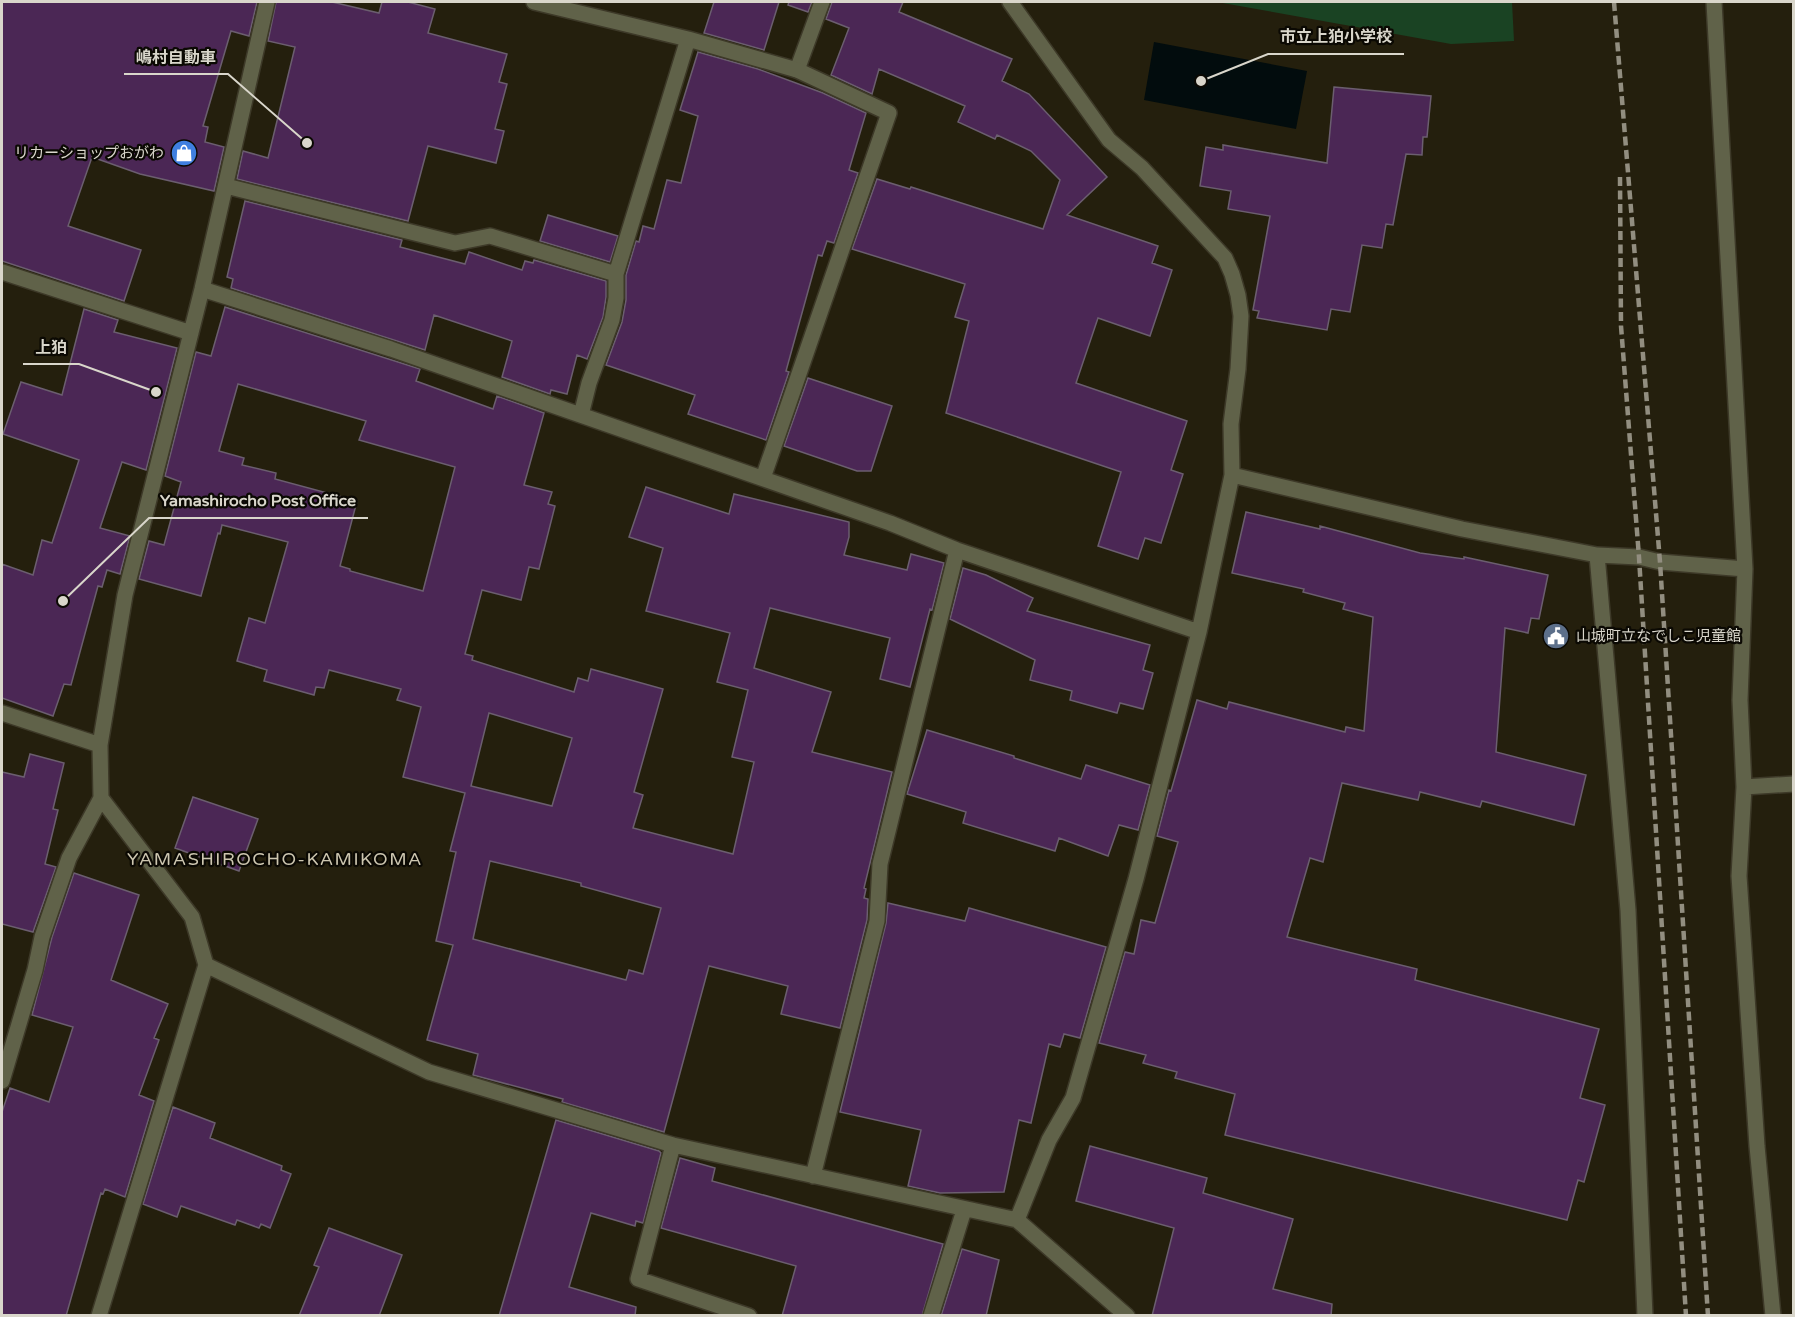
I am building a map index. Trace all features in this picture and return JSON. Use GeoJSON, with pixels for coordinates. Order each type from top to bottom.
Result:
{"type":"FeatureCollection","features":[{"type":"Feature","properties":{"kind":"street"},"geometry":{"type":"LineString","coordinates":[[2,1081],[35,970],[42,937],[69,858],[100,798],[100,746],[125,595],[202,289],[267,2]]}},
{"type":"Feature","properties":{"kind":"street"},"geometry":{"type":"LineString","coordinates":[[534,2],[688,39],[797,70],[889,113],[763,478]]}},
{"type":"Feature","properties":{"kind":"street"},"geometry":{"type":"LineString","coordinates":[[797,70],[822,2]]}},
{"type":"Feature","properties":{"kind":"street"},"geometry":{"type":"LineString","coordinates":[[1010,2],[1109,140],[1142,168],[1225,258],[1238,295],[1241,316],[1238,369],[1231,424],[1232,475],[1199,632],[1136,879],[1073,1098],[1049,1140],[1017,1220]]}},
{"type":"Feature","properties":{"kind":"street"},"geometry":{"type":"LineString","coordinates":[[1714,2],[1745,569],[1740,700],[1744,787],[1739,876],[1756,1135],[1773,1316]]}},
{"type":"Feature","properties":{"kind":"street"},"geometry":{"type":"LineString","coordinates":[[581,415],[589,382],[612,320],[616,298],[616,274],[688,39]]}},
{"type":"Feature","properties":{"kind":"street"},"geometry":{"type":"LineString","coordinates":[[226,186],[454,243],[490,236],[616,274]]}},
{"type":"Feature","properties":{"kind":"street"},"geometry":{"type":"LineString","coordinates":[[2,272],[191,333]]}},
{"type":"Feature","properties":{"kind":"street"},"geometry":{"type":"LineString","coordinates":[[202,289],[391,349],[890,523],[957,550],[1199,632]]}},
{"type":"Feature","properties":{"kind":"street"},"geometry":{"type":"LineString","coordinates":[[1232,475],[1462,529],[1597,555],[1638,557],[1660,562],[1745,569]]}},
{"type":"Feature","properties":{"kind":"street"},"geometry":{"type":"LineString","coordinates":[[813,1176],[877,921],[880,864],[957,550]]}},
{"type":"Feature","properties":{"kind":"street"},"geometry":{"type":"LineString","coordinates":[[1597,555],[1628,910],[1645,1316]]}},
{"type":"Feature","properties":{"kind":"street"},"geometry":{"type":"LineString","coordinates":[[2,713],[100,746]]}},
{"type":"Feature","properties":{"kind":"street"},"geometry":{"type":"LineString","coordinates":[[1744,787],[1794,784]]}},
{"type":"Feature","properties":{"kind":"street"},"geometry":{"type":"LineString","coordinates":[[99,1316],[206,965],[192,917],[100,798]]}},
{"type":"Feature","properties":{"kind":"street"},"geometry":{"type":"LineString","coordinates":[[206,965],[429,1072],[673,1145],[1017,1220],[1127,1316]]}},
{"type":"Feature","properties":{"kind":"street"},"geometry":{"type":"LineString","coordinates":[[673,1145],[638,1279],[749,1316]]}},
{"type":"Feature","properties":{"kind":"street"},"geometry":{"type":"LineString","coordinates":[[931,1316],[964,1210]]}},
{"type":"Feature","properties":{"kind":"green space"},"geometry":{"type":"Polygon","coordinates":[[[1217,2],[1512,2],[1514,41],[1451,44],[1217,2]]]}},
{"type":"Feature","properties":{"kind":"shaded area"},"geometry":{"type":"Polygon","coordinates":[[[1154,42],[1307,71],[1296,129],[1144,100],[1154,42]]]}},
{"type":"Feature","properties":{"kind":"building"},"geometry":{"type":"Polygon","coordinates":[[[2,2],[257,2],[249,36],[231,31],[203,126],[208,127],[205,142],[224,147],[214,191],[140,174],[92,157],[68,226],[141,250],[124,301],[2,261],[2,2]]]}},
{"type":"Feature","properties":{"kind":"building"},"geometry":{"type":"Polygon","coordinates":[[[276,2],[332,2],[379,13],[382,2],[408,2],[435,9],[428,33],[507,54],[499,82],[507,84],[495,129],[504,131],[496,163],[428,146],[408,221],[237,179],[243,151],[268,158],[295,47],[268,41],[276,2]]]}},
{"type":"Feature","properties":{"kind":"building"},"geometry":{"type":"Polygon","coordinates":[[[714,2],[779,2],[764,50],[704,33],[714,2]]]}},
{"type":"Feature","properties":{"kind":"building"},"geometry":{"type":"Polygon","coordinates":[[[789,2],[812,2],[808,12],[788,5],[789,2]]]}},
{"type":"Feature","properties":{"kind":"building"},"geometry":{"type":"Polygon","coordinates":[[[832,2],[903,2],[899,12],[1012,59],[1002,81],[1029,94],[1107,177],[1067,215],[1158,246],[1152,263],[1172,270],[1150,336],[1098,318],[1076,383],[1187,421],[1171,470],[1183,474],[1161,543],[1145,538],[1138,559],[1098,546],[1121,472],[946,413],[969,321],[955,317],[965,284],[852,249],[877,179],[910,189],[911,187],[1043,229],[1060,180],[1031,151],[997,135],[995,139],[958,122],[965,106],[879,69],[872,94],[831,75],[849,28],[826,19],[832,2]]]}},
{"type":"Feature","properties":{"kind":"building"},"geometry":{"type":"Polygon","coordinates":[[[698,52],[758,69],[823,93],[866,113],[849,170],[858,173],[834,243],[827,241],[822,256],[818,255],[786,371],[789,372],[766,440],[688,414],[695,395],[606,365],[622,322],[626,300],[626,275],[636,241],[639,242],[643,226],[654,229],[667,180],[681,183],[698,116],[680,110],[698,52]]]}},
{"type":"Feature","properties":{"kind":"building"},"geometry":{"type":"Polygon","coordinates":[[[1334,87],[1431,96],[1427,137],[1423,137],[1422,155],[1406,154],[1393,225],[1386,224],[1382,248],[1362,245],[1350,312],[1331,309],[1327,330],[1257,318],[1259,311],[1253,310],[1270,216],[1228,209],[1231,191],[1200,186],[1206,147],[1223,150],[1223,145],[1327,163],[1334,87]]]}},
{"type":"Feature","properties":{"kind":"building"},"geometry":{"type":"Polygon","coordinates":[[[245,201],[402,240],[400,247],[465,264],[469,252],[522,270],[525,261],[533,263],[534,260],[606,281],[603,317],[587,359],[577,355],[567,394],[551,390],[550,394],[502,377],[512,341],[434,315],[425,350],[231,288],[233,279],[227,277],[245,201]]]}},
{"type":"Feature","properties":{"kind":"building"},"geometry":{"type":"Polygon","coordinates":[[[548,215],[618,236],[610,262],[540,241],[548,215]]]}},
{"type":"Feature","properties":{"kind":"building"},"geometry":{"type":"Polygon","coordinates":[[[225,307],[420,369],[416,381],[493,409],[497,396],[544,413],[524,485],[552,492],[548,504],[555,506],[539,569],[529,567],[521,600],[482,590],[465,654],[473,656],[472,660],[574,692],[578,678],[588,681],[591,669],[663,689],[634,792],[643,795],[633,828],[733,854],[754,762],[732,757],[748,690],[717,682],[730,633],[646,611],[663,548],[629,537],[646,487],[729,514],[734,494],[849,522],[849,537],[844,555],[907,570],[911,554],[944,563],[910,687],[880,679],[890,638],[770,608],[754,668],[831,692],[812,752],[892,772],[864,888],[866,889],[864,898],[868,899],[867,920],[840,1028],[781,1014],[788,986],[709,966],[664,1132],[562,1102],[563,1099],[473,1075],[478,1054],[427,1040],[453,945],[436,941],[456,852],[450,851],[465,793],[403,777],[421,707],[397,700],[401,689],[329,670],[324,688],[316,687],[314,695],[264,681],[267,670],[237,661],[249,618],[265,623],[288,542],[222,525],[201,596],[139,579],[149,541],[164,545],[181,482],[165,476],[196,352],[211,356],[225,307]],[[238,384],[219,451],[244,458],[242,465],[276,473],[275,479],[357,501],[340,566],[350,571],[423,591],[455,467],[359,440],[366,421],[238,384]],[[489,713],[471,786],[552,806],[572,738],[489,713]],[[490,861],[473,939],[626,980],[629,970],[643,974],[661,908],[581,886],[581,883],[490,861]]]}},
{"type":"Feature","properties":{"kind":"building"},"geometry":{"type":"Polygon","coordinates":[[[84,309],[118,320],[114,332],[177,348],[146,470],[122,462],[100,528],[130,536],[120,574],[107,570],[102,587],[98,586],[71,685],[64,684],[53,716],[2,698],[2,564],[33,575],[42,540],[52,543],[79,460],[3,434],[21,382],[62,395],[84,309]]]}},
{"type":"Feature","properties":{"kind":"building"},"geometry":{"type":"Polygon","coordinates":[[[808,378],[892,406],[871,471],[857,471],[784,446],[808,378]]]}},
{"type":"Feature","properties":{"kind":"building"},"geometry":{"type":"Polygon","coordinates":[[[1246,512],[1320,529],[1320,526],[1420,553],[1464,559],[1464,557],[1548,575],[1539,619],[1531,618],[1528,633],[1505,628],[1496,752],[1586,775],[1574,825],[1482,801],[1480,807],[1420,792],[1418,800],[1342,783],[1323,862],[1310,858],[1287,937],[1417,969],[1415,980],[1599,1029],[1580,1098],[1605,1105],[1584,1182],[1578,1180],[1567,1220],[1225,1135],[1235,1094],[1175,1078],[1177,1072],[1143,1063],[1146,1055],[1099,1043],[1125,952],[1134,954],[1141,920],[1155,923],[1178,842],[1157,836],[1197,700],[1227,709],[1229,702],[1345,732],[1346,727],[1364,731],[1373,617],[1343,609],[1345,603],[1303,592],[1304,589],[1232,573],[1246,512]]]}},
{"type":"Feature","properties":{"kind":"building"},"geometry":{"type":"Polygon","coordinates":[[[963,568],[986,575],[1033,598],[1027,611],[1150,645],[1143,670],[1153,673],[1143,709],[1120,703],[1117,713],[1070,700],[1072,691],[1030,680],[1035,660],[950,619],[963,568]]]}},
{"type":"Feature","properties":{"kind":"building"},"geometry":{"type":"Polygon","coordinates":[[[927,730],[1081,779],[1086,765],[1150,785],[1138,830],[1119,825],[1108,856],[1059,838],[1055,851],[963,823],[966,812],[907,794],[927,730]]]}},
{"type":"Feature","properties":{"kind":"building"},"geometry":{"type":"Polygon","coordinates":[[[30,754],[64,763],[53,809],[58,810],[45,864],[56,867],[33,932],[2,924],[2,772],[24,777],[30,754]]]}},
{"type":"Feature","properties":{"kind":"building"},"geometry":{"type":"Polygon","coordinates":[[[193,797],[258,819],[239,871],[175,848],[193,797]]]}},
{"type":"Feature","properties":{"kind":"building"},"geometry":{"type":"Polygon","coordinates":[[[74,873],[139,895],[111,980],[168,1004],[154,1038],[159,1040],[139,1095],[154,1101],[125,1197],[105,1189],[103,1194],[101,1193],[66,1316],[2,1316],[2,1112],[10,1088],[49,1102],[73,1027],[32,1015],[52,937],[74,873]]]}},
{"type":"Feature","properties":{"kind":"building"},"geometry":{"type":"Polygon","coordinates":[[[888,903],[965,921],[969,908],[1106,947],[1080,1038],[1064,1034],[1060,1047],[1049,1044],[1031,1123],[1019,1120],[1004,1192],[940,1193],[908,1186],[921,1130],[840,1112],[886,923],[888,903]]]}},
{"type":"Feature","properties":{"kind":"building"},"geometry":{"type":"Polygon","coordinates":[[[173,1107],[215,1123],[210,1138],[282,1166],[281,1170],[291,1174],[270,1228],[261,1224],[259,1228],[237,1220],[235,1225],[181,1206],[177,1217],[143,1204],[173,1107]]]}},
{"type":"Feature","properties":{"kind":"building"},"geometry":{"type":"Polygon","coordinates":[[[556,1120],[661,1153],[643,1223],[636,1221],[635,1226],[591,1213],[569,1287],[636,1307],[635,1316],[499,1316],[556,1120]]]}},
{"type":"Feature","properties":{"kind":"building"},"geometry":{"type":"Polygon","coordinates":[[[1090,1146],[1207,1178],[1203,1193],[1293,1219],[1273,1289],[1332,1304],[1331,1316],[1152,1316],[1174,1228],[1076,1201],[1090,1146]]]}},
{"type":"Feature","properties":{"kind":"building"},"geometry":{"type":"Polygon","coordinates":[[[680,1158],[715,1168],[712,1181],[943,1244],[922,1316],[782,1316],[796,1266],[661,1228],[680,1158]]]}},
{"type":"Feature","properties":{"kind":"building"},"geometry":{"type":"Polygon","coordinates":[[[329,1228],[402,1255],[379,1316],[299,1316],[319,1267],[314,1265],[329,1228]]]}},
{"type":"Feature","properties":{"kind":"building"},"geometry":{"type":"Polygon","coordinates":[[[962,1249],[999,1260],[986,1316],[941,1316],[962,1249]]]}},
{"type":"Feature","properties":{"kind":"railway"},"geometry":{"type":"LineString","coordinates":[[1614,2],[1660,562],[1708,1316]]}},
{"type":"Feature","properties":{"kind":"railway"},"geometry":{"type":"LineString","coordinates":[[1620,177],[1621,326],[1639,557],[1686,1316]]}},
{"type":"Feature","properties":{"kind":"place","name":"市立上狛小学校"},"geometry":{"type":"Point","coordinates":[1201,81]}},
{"type":"Feature","properties":{"kind":"place","name":"嶋村自動車"},"geometry":{"type":"Point","coordinates":[307,143]}},
{"type":"Feature","properties":{"kind":"place","name":"リカーショップおがわ"},"geometry":{"type":"Point","coordinates":[184,153]}},
{"type":"Feature","properties":{"kind":"place","name":"上狛"},"geometry":{"type":"Point","coordinates":[156,392]}},
{"type":"Feature","properties":{"kind":"place","name":"Yamashirocho Post Office"},"geometry":{"type":"Point","coordinates":[63,601]}},
{"type":"Feature","properties":{"kind":"place","name":"山城町立なでしこ児童館"},"geometry":{"type":"Point","coordinates":[1556,636]}},
{"type":"Feature","properties":{"kind":"district","name":"YAMASHIROCHO-KAMIKOMA"},"geometry":{"type":"Point","coordinates":[275,859]}}]}
